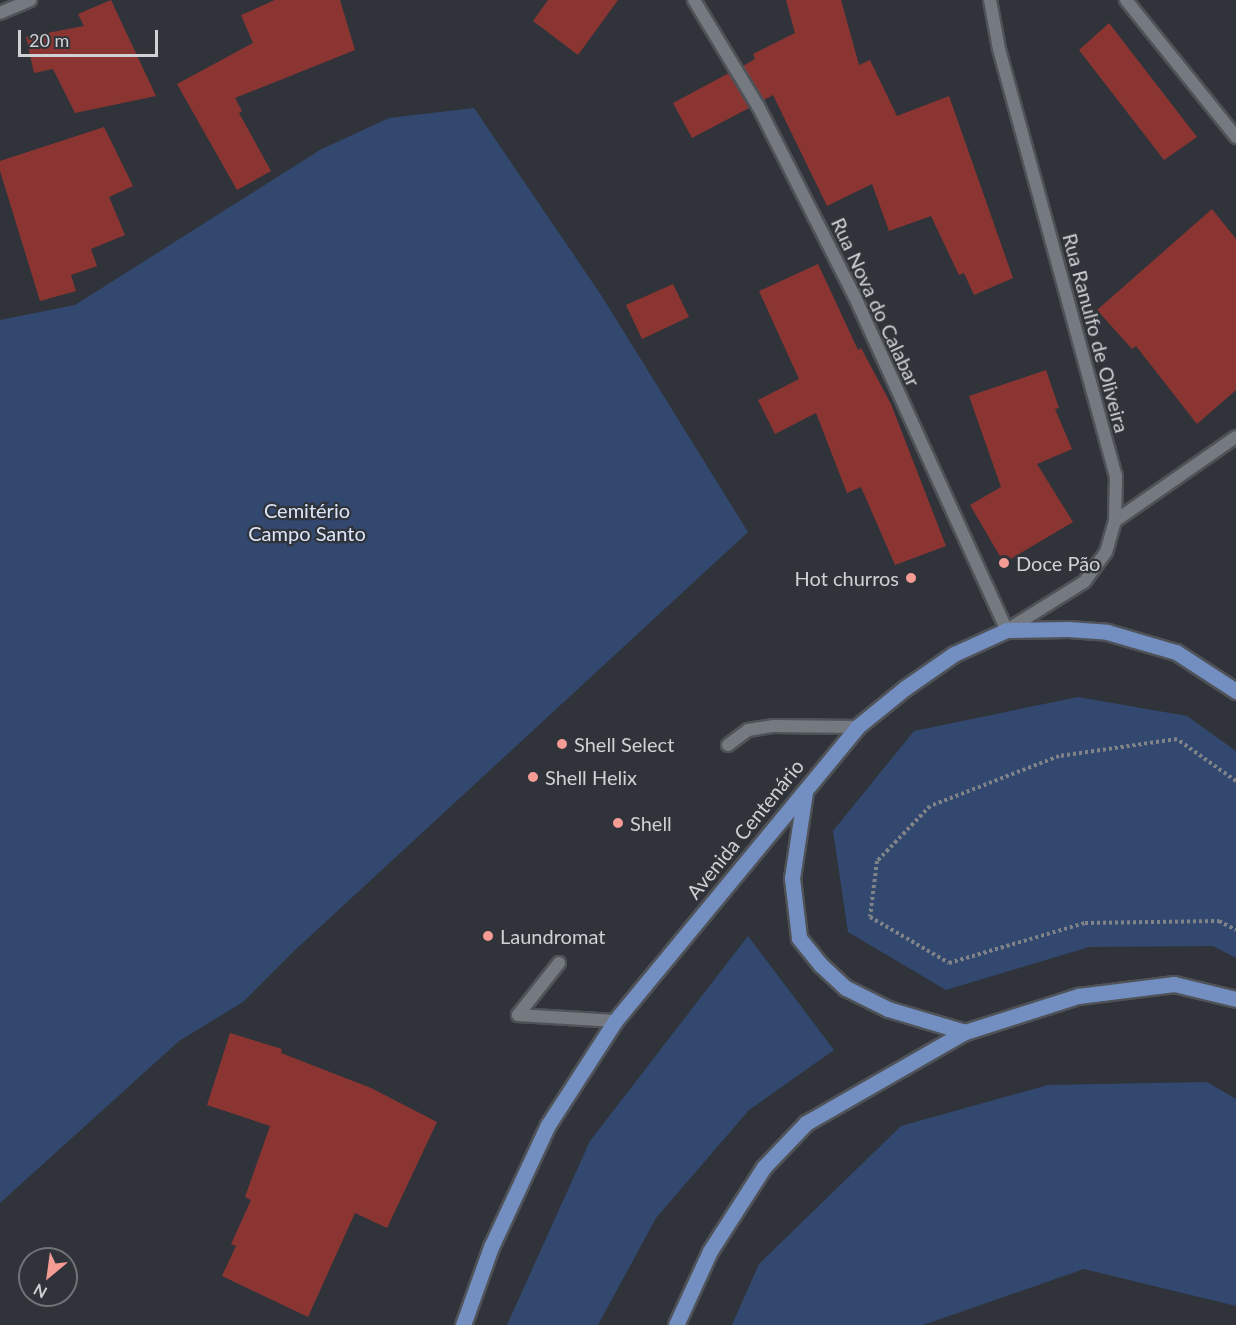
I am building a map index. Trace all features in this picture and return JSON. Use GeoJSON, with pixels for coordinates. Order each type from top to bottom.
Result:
{"type":"FeatureCollection","features":[{"type":"Feature","properties":{"kind":"main road","name":"Avenida Centenário"},"geometry":{"type":"LineString","coordinates":[[463,1325],[491,1247],[548,1125],[615,1021],[857,727],[905,688],[954,654],[1006,630],[1068,629],[1107,632],[1176,652],[1236,690]]}},
{"type":"Feature","properties":{"kind":"main road"},"geometry":{"type":"LineString","coordinates":[[805,792],[792,878],[799,938],[821,965],[846,988],[888,1010],[966,1032]]}},
{"type":"Feature","properties":{"kind":"main road"},"geometry":{"type":"LineString","coordinates":[[676,1325],[710,1251],[764,1167],[806,1123],[966,1032],[1078,996],[1174,984],[1236,999]]}},
{"type":"Feature","properties":{"kind":"street"},"geometry":{"type":"LineString","coordinates":[[0,13],[30,0]]}},
{"type":"Feature","properties":{"kind":"street","name":"Rua Nova do Calabar"},"geometry":{"type":"LineString","coordinates":[[694,0],[758,106],[854,295],[1006,630]]}},
{"type":"Feature","properties":{"kind":"street","name":"Rua Ranulfo de Oliveira"},"geometry":{"type":"LineString","coordinates":[[990,0],[1002,61],[1116,476],[1115,521],[1106,552],[1084,582],[1006,630]]}},
{"type":"Feature","properties":{"kind":"street"},"geometry":{"type":"LineString","coordinates":[[1126,0],[1236,137]]}},
{"type":"Feature","properties":{"kind":"street"},"geometry":{"type":"LineString","coordinates":[[1115,521],[1236,437]]}},
{"type":"Feature","properties":{"kind":"street"},"geometry":{"type":"LineString","coordinates":[[728,745],[748,730],[774,726],[857,727]]}},
{"type":"Feature","properties":{"kind":"street"},"geometry":{"type":"LineString","coordinates":[[559,963],[518,1015],[615,1021]]}},
{"type":"Feature","properties":{"kind":"path"},"geometry":{"type":"LineString","coordinates":[[1236,781],[1177,739],[1059,756],[930,806],[877,861],[870,917],[949,963],[1085,923],[1219,921],[1236,930]]}},
{"type":"Feature","properties":{"kind":"green space","name":"Cemitério Campo Santo"},"geometry":{"type":"Polygon","coordinates":[[[474,108],[601,295],[748,532],[294,951],[243,1002],[179,1041],[0,1203],[0,320],[75,305],[320,150],[389,118],[474,108]]]}},
{"type":"Feature","properties":{"kind":"green space"},"geometry":{"type":"Polygon","coordinates":[[[1078,697],[1187,716],[1236,751],[1236,958],[1213,946],[1089,947],[946,990],[848,932],[833,831],[914,731],[1078,697]]]}},
{"type":"Feature","properties":{"kind":"green space"},"geometry":{"type":"Polygon","coordinates":[[[748,936],[834,1050],[749,1110],[656,1218],[598,1325],[507,1325],[590,1141],[748,936]]]}},
{"type":"Feature","properties":{"kind":"green space"},"geometry":{"type":"Polygon","coordinates":[[[1207,1082],[1236,1099],[1236,1306],[1084,1269],[923,1325],[732,1325],[759,1264],[901,1126],[1048,1085],[1207,1082]]]}},
{"type":"Feature","properties":{"kind":"building"},"geometry":{"type":"Polygon","coordinates":[[[111,0],[156,96],[75,113],[53,69],[34,73],[26,37],[84,26],[78,14],[111,0]]]}},
{"type":"Feature","properties":{"kind":"building"},"geometry":{"type":"Polygon","coordinates":[[[275,0],[340,0],[355,50],[235,98],[242,111],[239,113],[271,171],[237,190],[177,84],[253,43],[241,15],[275,0]]]}},
{"type":"Feature","properties":{"kind":"building"},"geometry":{"type":"Polygon","coordinates":[[[548,0],[618,0],[578,55],[533,21],[548,0]]]}},
{"type":"Feature","properties":{"kind":"building"},"geometry":{"type":"Polygon","coordinates":[[[786,0],[841,0],[859,65],[870,60],[897,116],[949,96],[1013,278],[974,295],[964,273],[959,275],[931,216],[889,231],[872,184],[827,206],[773,95],[764,100],[743,66],[755,59],[753,54],[795,33],[786,0]]]}},
{"type":"Feature","properties":{"kind":"building"},"geometry":{"type":"Polygon","coordinates":[[[1109,23],[1197,137],[1164,160],[1079,50],[1109,23]]]}},
{"type":"Feature","properties":{"kind":"building"},"geometry":{"type":"Polygon","coordinates":[[[729,73],[749,108],[692,138],[673,103],[729,73]]]}},
{"type":"Feature","properties":{"kind":"building"},"geometry":{"type":"Polygon","coordinates":[[[104,127],[133,186],[109,197],[125,235],[91,249],[97,266],[71,275],[76,291],[40,301],[0,171],[0,161],[104,127]]]}},
{"type":"Feature","properties":{"kind":"building"},"geometry":{"type":"Polygon","coordinates":[[[1212,209],[1236,239],[1236,390],[1197,424],[1136,346],[1132,349],[1097,310],[1212,209]]]}},
{"type":"Feature","properties":{"kind":"building"},"geometry":{"type":"Polygon","coordinates":[[[818,264],[858,350],[861,348],[891,404],[946,546],[895,565],[861,487],[847,493],[816,413],[775,434],[758,400],[799,379],[759,291],[818,264]]]}},
{"type":"Feature","properties":{"kind":"building"},"geometry":{"type":"Polygon","coordinates":[[[673,284],[689,317],[642,339],[626,305],[673,284]]]}},
{"type":"Feature","properties":{"kind":"building"},"geometry":{"type":"Polygon","coordinates":[[[1046,370],[1059,408],[1055,409],[1072,449],[1037,464],[1073,522],[1004,563],[970,505],[1001,487],[969,396],[1046,370]]]}},
{"type":"Feature","properties":{"kind":"building"},"geometry":{"type":"Polygon","coordinates":[[[230,1033],[282,1049],[281,1053],[371,1088],[437,1122],[387,1228],[355,1213],[308,1317],[222,1276],[236,1246],[231,1244],[251,1200],[245,1197],[270,1126],[207,1105],[230,1033]]]}},
{"type":"Feature","properties":{"kind":"place","name":"Doce Pão"},"geometry":{"type":"Point","coordinates":[1004,563]}},
{"type":"Feature","properties":{"kind":"place","name":"Hot churros"},"geometry":{"type":"Point","coordinates":[911,578]}},
{"type":"Feature","properties":{"kind":"place","name":"Shell Select"},"geometry":{"type":"Point","coordinates":[562,744]}},
{"type":"Feature","properties":{"kind":"place","name":"Shell Helix"},"geometry":{"type":"Point","coordinates":[533,777]}},
{"type":"Feature","properties":{"kind":"place","name":"Shell"},"geometry":{"type":"Point","coordinates":[618,823]}},
{"type":"Feature","properties":{"kind":"place","name":"Laundromat"},"geometry":{"type":"Point","coordinates":[488,936]}}]}
